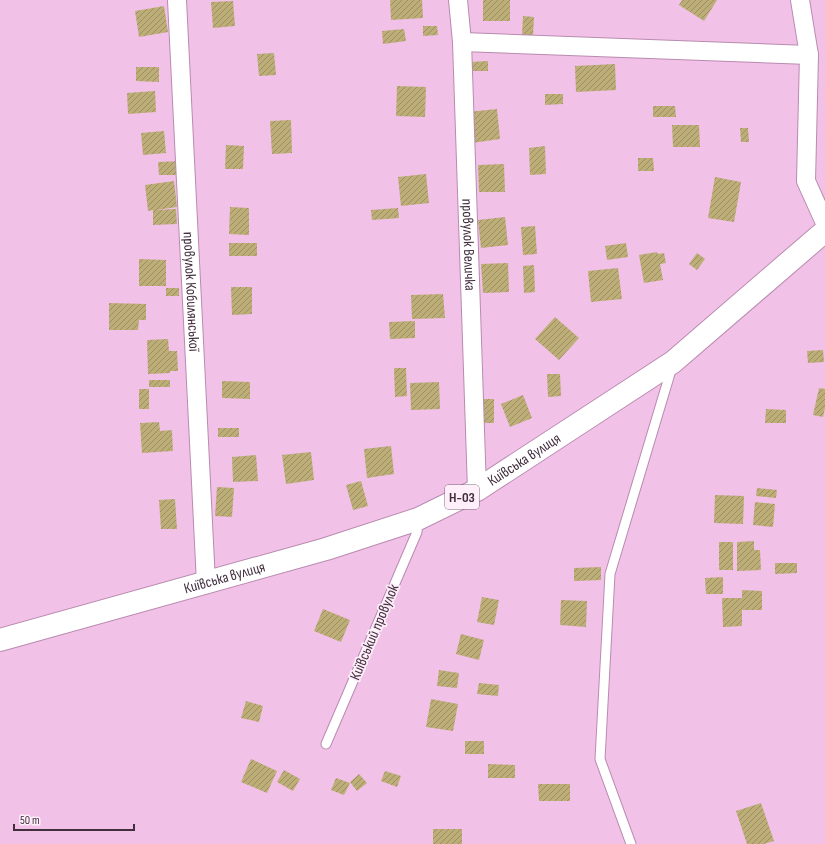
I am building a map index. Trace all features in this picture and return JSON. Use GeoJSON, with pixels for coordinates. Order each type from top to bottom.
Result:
{"type":"FeatureCollection","features":[{"type":"Feature","properties":{"kind":"main road","name":"Київська вулиця"},"geometry":{"type":"LineString","coordinates":[[0,640],[326,549],[418,519],[477,490],[673,362],[825,231]]}},
{"type":"Feature","properties":{"kind":"street","name":"провулок Кобилянської"},"geometry":{"type":"LineString","coordinates":[[178,0],[206,583]]}},
{"type":"Feature","properties":{"kind":"street","name":"провулок Величка"},"geometry":{"type":"LineString","coordinates":[[458,0],[462,42],[477,490]]}},
{"type":"Feature","properties":{"kind":"street"},"geometry":{"type":"LineString","coordinates":[[800,0],[809,55],[806,180],[825,223]]}},
{"type":"Feature","properties":{"kind":"street"},"geometry":{"type":"LineString","coordinates":[[462,42],[809,55]]}},
{"type":"Feature","properties":{"kind":"lane"},"geometry":{"type":"LineString","coordinates":[[630,844],[600,759],[610,574],[673,362]]}},
{"type":"Feature","properties":{"kind":"lane","name":"Київський провулок"},"geometry":{"type":"LineString","coordinates":[[326,744],[417,532],[418,519]]}},
{"type":"Feature","properties":{"kind":"building"},"geometry":{"type":"Polygon","coordinates":[[[390,0],[422,0],[423,18],[391,20],[390,0]]]}},
{"type":"Feature","properties":{"kind":"building"},"geometry":{"type":"Polygon","coordinates":[[[483,0],[510,0],[510,21],[483,21],[483,0]]]}},
{"type":"Feature","properties":{"kind":"building"},"geometry":{"type":"Polygon","coordinates":[[[682,0],[717,0],[704,21],[679,5],[682,0]]]}},
{"type":"Feature","properties":{"kind":"building"},"geometry":{"type":"Polygon","coordinates":[[[233,1],[235,26],[213,28],[211,2],[233,1]]]}},
{"type":"Feature","properties":{"kind":"building"},"geometry":{"type":"Polygon","coordinates":[[[164,6],[168,32],[139,37],[135,11],[164,6]]]}},
{"type":"Feature","properties":{"kind":"building"},"geometry":{"type":"Polygon","coordinates":[[[523,16],[534,17],[533,35],[522,35],[523,16]]]}},
{"type":"Feature","properties":{"kind":"building"},"geometry":{"type":"Polygon","coordinates":[[[423,26],[437,26],[438,35],[423,36],[423,26]]]}},
{"type":"Feature","properties":{"kind":"building"},"geometry":{"type":"Polygon","coordinates":[[[404,29],[406,41],[383,44],[382,31],[404,29]]]}},
{"type":"Feature","properties":{"kind":"building"},"geometry":{"type":"Polygon","coordinates":[[[274,53],[276,75],[259,76],[257,54],[274,53]]]}},
{"type":"Feature","properties":{"kind":"building"},"geometry":{"type":"Polygon","coordinates":[[[488,61],[488,71],[470,71],[470,62],[488,61]]]}},
{"type":"Feature","properties":{"kind":"building"},"geometry":{"type":"Polygon","coordinates":[[[615,64],[616,90],[576,92],[575,66],[615,64]]]}},
{"type":"Feature","properties":{"kind":"building"},"geometry":{"type":"Polygon","coordinates":[[[136,67],[159,67],[159,82],[136,81],[136,67]]]}},
{"type":"Feature","properties":{"kind":"building"},"geometry":{"type":"Polygon","coordinates":[[[397,86],[426,87],[425,117],[396,116],[397,86]]]}},
{"type":"Feature","properties":{"kind":"building"},"geometry":{"type":"Polygon","coordinates":[[[155,91],[156,112],[128,114],[127,93],[155,91]]]}},
{"type":"Feature","properties":{"kind":"building"},"geometry":{"type":"Polygon","coordinates":[[[545,94],[563,94],[563,104],[545,105],[545,94]]]}},
{"type":"Feature","properties":{"kind":"building"},"geometry":{"type":"Polygon","coordinates":[[[653,106],[675,106],[676,117],[653,117],[653,106]]]}},
{"type":"Feature","properties":{"kind":"building"},"geometry":{"type":"Polygon","coordinates":[[[497,109],[500,139],[472,143],[468,112],[497,109]]]}},
{"type":"Feature","properties":{"kind":"building"},"geometry":{"type":"Polygon","coordinates":[[[291,120],[292,153],[272,154],[270,121],[291,120]]]}},
{"type":"Feature","properties":{"kind":"building"},"geometry":{"type":"Polygon","coordinates":[[[672,125],[699,125],[700,147],[673,147],[672,125]]]}},
{"type":"Feature","properties":{"kind":"building"},"geometry":{"type":"Polygon","coordinates":[[[740,128],[748,128],[749,142],[741,142],[740,128]]]}},
{"type":"Feature","properties":{"kind":"building"},"geometry":{"type":"Polygon","coordinates":[[[164,131],[166,153],[143,155],[141,133],[164,131]]]}},
{"type":"Feature","properties":{"kind":"building"},"geometry":{"type":"Polygon","coordinates":[[[226,145],[244,146],[243,169],[225,169],[226,145]]]}},
{"type":"Feature","properties":{"kind":"building"},"geometry":{"type":"Polygon","coordinates":[[[545,146],[546,174],[530,175],[529,148],[545,146]]]}},
{"type":"Feature","properties":{"kind":"building"},"geometry":{"type":"Polygon","coordinates":[[[638,158],[653,158],[654,171],[638,171],[638,158]]]}},
{"type":"Feature","properties":{"kind":"building"},"geometry":{"type":"Polygon","coordinates":[[[182,161],[183,175],[159,175],[158,162],[182,161]]]}},
{"type":"Feature","properties":{"kind":"building"},"geometry":{"type":"Polygon","coordinates":[[[504,164],[505,192],[479,192],[478,165],[504,164]]]}},
{"type":"Feature","properties":{"kind":"building"},"geometry":{"type":"Polygon","coordinates":[[[426,174],[429,203],[401,206],[398,177],[426,174]]]}},
{"type":"Feature","properties":{"kind":"building"},"geometry":{"type":"Polygon","coordinates":[[[715,177],[741,182],[734,222],[708,218],[715,177]]]}},
{"type":"Feature","properties":{"kind":"building"},"geometry":{"type":"Polygon","coordinates":[[[174,181],[177,207],[156,210],[176,209],[177,224],[153,225],[153,210],[148,211],[145,185],[174,181]]]}},
{"type":"Feature","properties":{"kind":"building"},"geometry":{"type":"Polygon","coordinates":[[[230,207],[249,208],[249,235],[229,234],[230,207]]]}},
{"type":"Feature","properties":{"kind":"building"},"geometry":{"type":"Polygon","coordinates":[[[398,208],[399,218],[372,220],[371,210],[398,208]]]}},
{"type":"Feature","properties":{"kind":"building"},"geometry":{"type":"Polygon","coordinates":[[[505,217],[508,245],[481,248],[478,220],[505,217]]]}},
{"type":"Feature","properties":{"kind":"building"},"geometry":{"type":"Polygon","coordinates":[[[535,226],[537,254],[523,255],[521,227],[535,226]]]}},
{"type":"Feature","properties":{"kind":"building"},"geometry":{"type":"Polygon","coordinates":[[[229,243],[257,243],[257,256],[229,256],[229,243]]]}},
{"type":"Feature","properties":{"kind":"building"},"geometry":{"type":"Polygon","coordinates":[[[626,243],[628,257],[607,260],[605,246],[626,243]]]}},
{"type":"Feature","properties":{"kind":"building"},"geometry":{"type":"Polygon","coordinates":[[[657,252],[658,254],[664,253],[666,263],[660,264],[663,280],[644,283],[639,255],[657,252]]]}},
{"type":"Feature","properties":{"kind":"building"},"geometry":{"type":"Polygon","coordinates":[[[697,253],[705,259],[697,270],[689,264],[697,253]]]}},
{"type":"Feature","properties":{"kind":"building"},"geometry":{"type":"Polygon","coordinates":[[[139,259],[166,260],[166,286],[139,286],[139,259]]]}},
{"type":"Feature","properties":{"kind":"building"},"geometry":{"type":"Polygon","coordinates":[[[508,263],[509,292],[483,293],[481,264],[508,263]]]}},
{"type":"Feature","properties":{"kind":"building"},"geometry":{"type":"Polygon","coordinates":[[[534,265],[535,292],[524,293],[523,266],[534,265]]]}},
{"type":"Feature","properties":{"kind":"building"},"geometry":{"type":"Polygon","coordinates":[[[618,268],[622,299],[591,302],[588,271],[618,268]]]}},
{"type":"Feature","properties":{"kind":"building"},"geometry":{"type":"Polygon","coordinates":[[[231,287],[252,287],[252,314],[232,315],[231,287]]]}},
{"type":"Feature","properties":{"kind":"building"},"geometry":{"type":"Polygon","coordinates":[[[166,288],[179,288],[179,296],[166,296],[166,288]]]}},
{"type":"Feature","properties":{"kind":"building"},"geometry":{"type":"Polygon","coordinates":[[[443,294],[445,318],[412,319],[411,295],[443,294]]]}},
{"type":"Feature","properties":{"kind":"building"},"geometry":{"type":"Polygon","coordinates":[[[109,303],[146,304],[146,320],[139,320],[138,330],[109,330],[109,303]]]}},
{"type":"Feature","properties":{"kind":"building"},"geometry":{"type":"Polygon","coordinates":[[[555,317],[579,338],[559,360],[535,339],[555,317]]]}},
{"type":"Feature","properties":{"kind":"building"},"geometry":{"type":"Polygon","coordinates":[[[415,321],[415,338],[390,339],[389,322],[415,321]]]}},
{"type":"Feature","properties":{"kind":"building"},"geometry":{"type":"Polygon","coordinates":[[[168,339],[169,351],[177,351],[178,371],[148,374],[147,340],[168,339]]]}},
{"type":"Feature","properties":{"kind":"building"},"geometry":{"type":"Polygon","coordinates":[[[823,350],[824,362],[808,363],[807,351],[823,350]]]}},
{"type":"Feature","properties":{"kind":"building"},"geometry":{"type":"Polygon","coordinates":[[[394,368],[406,368],[407,396],[395,397],[394,368]]]}},
{"type":"Feature","properties":{"kind":"building"},"geometry":{"type":"Polygon","coordinates":[[[547,374],[560,374],[561,396],[548,397],[547,374]]]}},
{"type":"Feature","properties":{"kind":"building"},"geometry":{"type":"Polygon","coordinates":[[[149,380],[170,380],[170,387],[149,387],[149,380]]]}},
{"type":"Feature","properties":{"kind":"building"},"geometry":{"type":"Polygon","coordinates":[[[222,381],[250,382],[250,399],[222,398],[222,381]]]}},
{"type":"Feature","properties":{"kind":"building"},"geometry":{"type":"Polygon","coordinates":[[[439,382],[440,409],[411,410],[410,383],[439,382]]]}},
{"type":"Feature","properties":{"kind":"building"},"geometry":{"type":"Polygon","coordinates":[[[819,388],[825,389],[825,408],[823,417],[813,415],[819,388]]]}},
{"type":"Feature","properties":{"kind":"building"},"geometry":{"type":"Polygon","coordinates":[[[139,389],[149,389],[149,409],[139,409],[139,389]]]}},
{"type":"Feature","properties":{"kind":"building"},"geometry":{"type":"Polygon","coordinates":[[[523,395],[532,418],[510,427],[501,404],[523,395]]]}},
{"type":"Feature","properties":{"kind":"building"},"geometry":{"type":"Polygon","coordinates":[[[476,399],[494,399],[494,423],[476,423],[476,399]]]}},
{"type":"Feature","properties":{"kind":"building"},"geometry":{"type":"Polygon","coordinates":[[[766,409],[786,410],[786,423],[765,423],[766,409]]]}},
{"type":"Feature","properties":{"kind":"building"},"geometry":{"type":"Polygon","coordinates":[[[159,422],[160,431],[172,430],[173,451],[142,453],[140,423],[159,422]]]}},
{"type":"Feature","properties":{"kind":"building"},"geometry":{"type":"Polygon","coordinates":[[[218,428],[239,428],[239,437],[218,437],[218,428]]]}},
{"type":"Feature","properties":{"kind":"building"},"geometry":{"type":"Polygon","coordinates":[[[391,446],[394,474],[367,478],[364,449],[391,446]]]}},
{"type":"Feature","properties":{"kind":"building"},"geometry":{"type":"Polygon","coordinates":[[[311,452],[314,480],[286,484],[282,455],[311,452]]]}},
{"type":"Feature","properties":{"kind":"building"},"geometry":{"type":"Polygon","coordinates":[[[256,455],[258,481],[233,482],[232,457],[256,455]]]}},
{"type":"Feature","properties":{"kind":"building"},"geometry":{"type":"Polygon","coordinates":[[[361,481],[368,506],[353,510],[346,485],[361,481]]]}},
{"type":"Feature","properties":{"kind":"building"},"geometry":{"type":"Polygon","coordinates":[[[217,487],[234,488],[232,517],[215,516],[217,487]]]}},
{"type":"Feature","properties":{"kind":"building"},"geometry":{"type":"Polygon","coordinates":[[[757,488],[777,490],[776,498],[756,496],[757,488]]]}},
{"type":"Feature","properties":{"kind":"building"},"geometry":{"type":"Polygon","coordinates":[[[715,495],[744,496],[743,524],[714,523],[715,495]]]}},
{"type":"Feature","properties":{"kind":"building"},"geometry":{"type":"Polygon","coordinates":[[[175,499],[177,529],[161,529],[159,500],[175,499]]]}},
{"type":"Feature","properties":{"kind":"building"},"geometry":{"type":"Polygon","coordinates":[[[755,502],[775,504],[773,527],[753,525],[755,502]]]}},
{"type":"Feature","properties":{"kind":"building"},"geometry":{"type":"Polygon","coordinates":[[[754,541],[754,550],[760,550],[761,570],[737,571],[737,542],[754,541]]]}},
{"type":"Feature","properties":{"kind":"building"},"geometry":{"type":"Polygon","coordinates":[[[719,542],[733,542],[733,570],[719,570],[719,542]]]}},
{"type":"Feature","properties":{"kind":"building"},"geometry":{"type":"Polygon","coordinates":[[[775,563],[797,563],[797,573],[775,574],[775,563]]]}},
{"type":"Feature","properties":{"kind":"building"},"geometry":{"type":"Polygon","coordinates":[[[601,567],[601,580],[574,581],[574,568],[601,567]]]}},
{"type":"Feature","properties":{"kind":"building"},"geometry":{"type":"Polygon","coordinates":[[[723,577],[723,594],[706,594],[705,578],[723,577]]]}},
{"type":"Feature","properties":{"kind":"building"},"geometry":{"type":"Polygon","coordinates":[[[742,590],[762,591],[762,610],[742,610],[742,626],[723,627],[722,598],[742,598],[742,590]]]}},
{"type":"Feature","properties":{"kind":"building"},"geometry":{"type":"Polygon","coordinates":[[[482,597],[499,600],[494,625],[477,622],[482,597]]]}},
{"type":"Feature","properties":{"kind":"building"},"geometry":{"type":"Polygon","coordinates":[[[561,600],[587,601],[586,627],[560,625],[561,600]]]}},
{"type":"Feature","properties":{"kind":"building"},"geometry":{"type":"Polygon","coordinates":[[[323,609],[350,620],[341,642],[314,631],[323,609]]]}},
{"type":"Feature","properties":{"kind":"building"},"geometry":{"type":"Polygon","coordinates":[[[461,634],[484,640],[479,660],[456,654],[461,634]]]}},
{"type":"Feature","properties":{"kind":"building"},"geometry":{"type":"Polygon","coordinates":[[[439,670],[459,673],[457,688],[437,686],[439,670]]]}},
{"type":"Feature","properties":{"kind":"building"},"geometry":{"type":"Polygon","coordinates":[[[479,683],[499,685],[498,696],[477,694],[479,683]]]}},
{"type":"Feature","properties":{"kind":"building"},"geometry":{"type":"Polygon","coordinates":[[[431,699],[458,704],[453,731],[426,727],[431,699]]]}},
{"type":"Feature","properties":{"kind":"building"},"geometry":{"type":"Polygon","coordinates":[[[246,701],[263,706],[259,722],[241,718],[246,701]]]}},
{"type":"Feature","properties":{"kind":"building"},"geometry":{"type":"Polygon","coordinates":[[[465,741],[484,741],[484,754],[465,754],[465,741]]]}},
{"type":"Feature","properties":{"kind":"building"},"geometry":{"type":"Polygon","coordinates":[[[251,759],[277,771],[267,793],[241,782],[251,759]]]}},
{"type":"Feature","properties":{"kind":"building"},"geometry":{"type":"Polygon","coordinates":[[[488,764],[515,765],[515,778],[488,778],[488,764]]]}},
{"type":"Feature","properties":{"kind":"building"},"geometry":{"type":"Polygon","coordinates":[[[284,770],[300,779],[293,791],[277,782],[284,770]]]}},
{"type":"Feature","properties":{"kind":"building"},"geometry":{"type":"Polygon","coordinates":[[[385,771],[401,776],[397,787],[381,781],[385,771]]]}},
{"type":"Feature","properties":{"kind":"building"},"geometry":{"type":"Polygon","coordinates":[[[359,774],[367,783],[357,791],[350,782],[359,774]]]}},
{"type":"Feature","properties":{"kind":"building"},"geometry":{"type":"Polygon","coordinates":[[[336,778],[350,783],[344,795],[331,790],[336,778]]]}},
{"type":"Feature","properties":{"kind":"building"},"geometry":{"type":"Polygon","coordinates":[[[538,784],[570,784],[570,801],[539,801],[538,784]]]}},
{"type":"Feature","properties":{"kind":"building"},"geometry":{"type":"Polygon","coordinates":[[[761,803],[774,841],[764,844],[747,844],[736,811],[761,803]]]}},
{"type":"Feature","properties":{"kind":"building"},"geometry":{"type":"Polygon","coordinates":[[[433,829],[462,829],[462,844],[433,844],[433,829]]]}}]}
